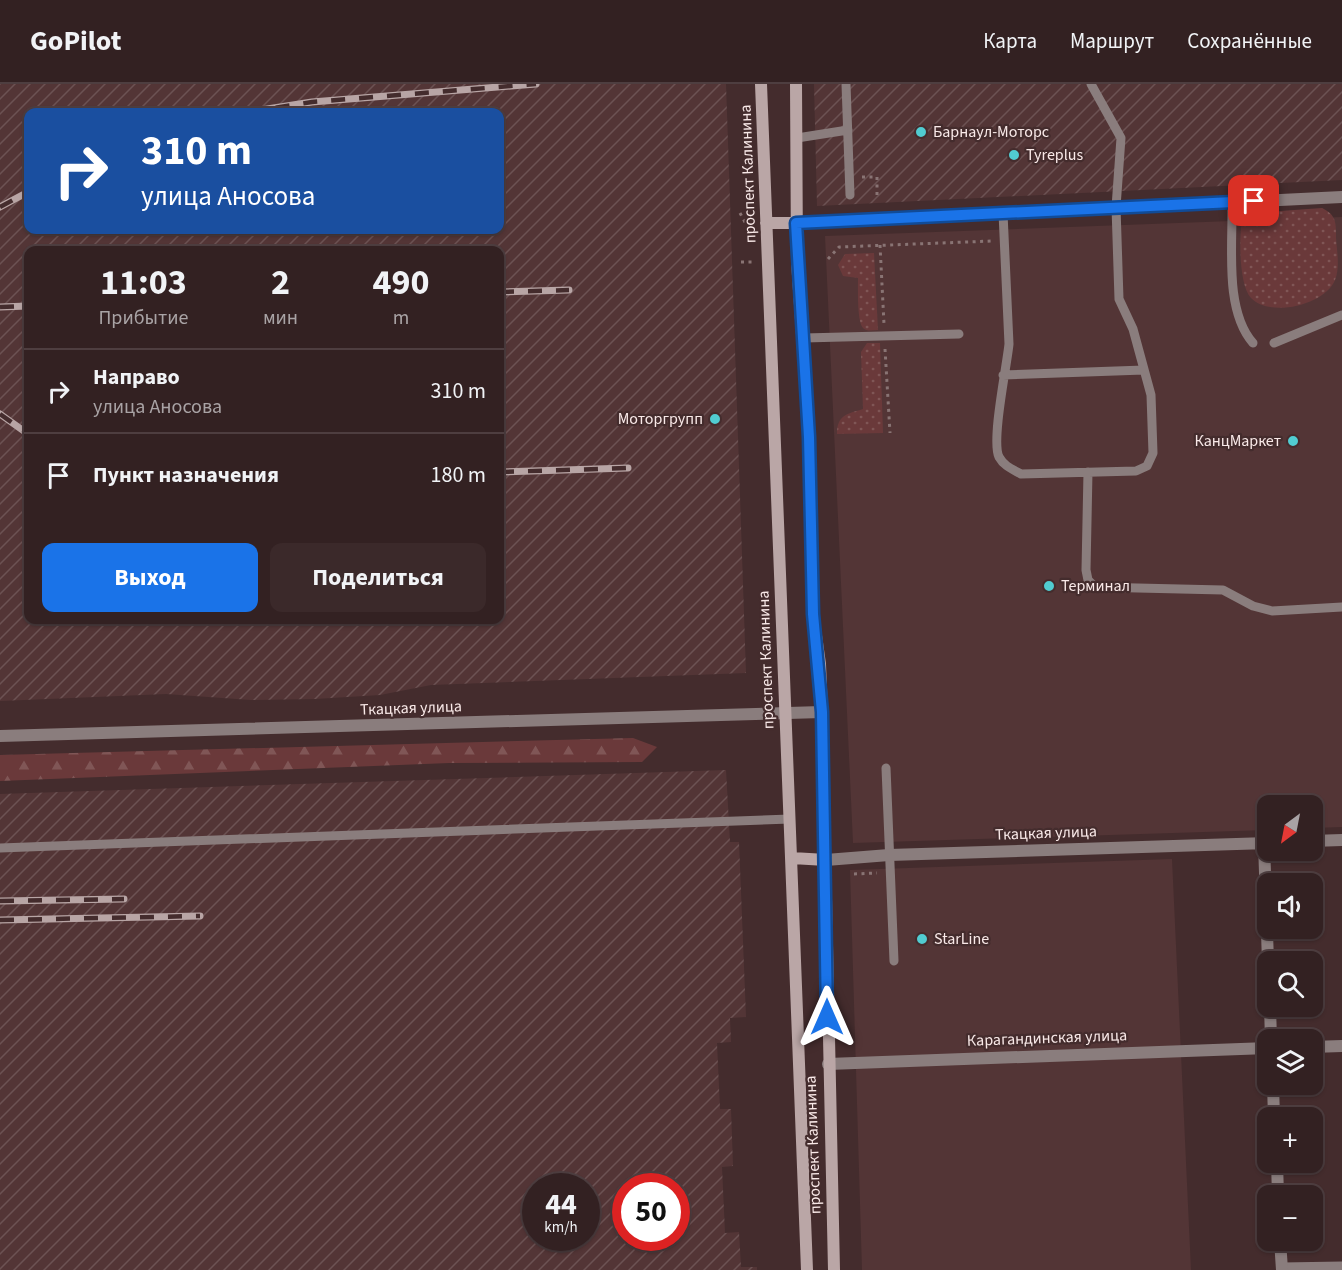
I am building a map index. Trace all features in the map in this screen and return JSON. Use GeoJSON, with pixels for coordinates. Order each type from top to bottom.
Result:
{"type":"FeatureCollection","features":[{"type":"Feature","properties":{"kind":"main road","name":"проспект Калинина"},"geometry":{"type":"LineString","coordinates":[[760,84],[807,1270]]}},
{"type":"Feature","properties":{"kind":"main road","name":"проспект Калинина"},"geometry":{"type":"LineString","coordinates":[[796,84],[796,223],[804,338],[813,614],[822,712],[834,1270]]}},
{"type":"Feature","properties":{"kind":"main road"},"geometry":{"type":"LineString","coordinates":[[766,223],[796,223]]}},
{"type":"Feature","properties":{"kind":"main road"},"geometry":{"type":"LineString","coordinates":[[792,858],[826,860]]}},
{"type":"Feature","properties":{"kind":"street"},"geometry":{"type":"LineString","coordinates":[[796,223],[1342,197]]}},
{"type":"Feature","properties":{"kind":"street","name":"Ткацкая улица"},"geometry":{"type":"LineString","coordinates":[[0,736],[822,712]]}},
{"type":"Feature","properties":{"kind":"street"},"geometry":{"type":"LineString","coordinates":[[1323,841],[1342,840]]}},
{"type":"Feature","properties":{"kind":"street","name":"Ткацкая улица"},"geometry":{"type":"LineString","coordinates":[[826,860],[890,855],[1257,843]]}},
{"type":"Feature","properties":{"kind":"street"},"geometry":{"type":"LineString","coordinates":[[1266,861],[1268,951]]}},
{"type":"Feature","properties":{"kind":"street"},"geometry":{"type":"LineString","coordinates":[[1323,1047],[1342,1046]]}},
{"type":"Feature","properties":{"kind":"street","name":"Карагандинская улица"},"geometry":{"type":"LineString","coordinates":[[828,1064],[1257,1048]]}},
{"type":"Feature","properties":{"kind":"street"},"geometry":{"type":"LineString","coordinates":[[1281,1251],[1282,1268]]}},
{"type":"Feature","properties":{"kind":"lane"},"geometry":{"type":"LineString","coordinates":[[846,84],[850,195]]}},
{"type":"Feature","properties":{"kind":"lane"},"geometry":{"type":"LineString","coordinates":[[1003,213],[1009,344],[1003,375],[998,455],[1007,467],[1021,474],[1136,471],[1147,466],[1153,453],[1150,395],[1133,329],[1119,299],[1116,207],[1121,138],[1091,84]]}},
{"type":"Feature","properties":{"kind":"lane"},"geometry":{"type":"LineString","coordinates":[[797,138],[848,130]]}},
{"type":"Feature","properties":{"kind":"lane"},"geometry":{"type":"LineString","coordinates":[[1232,202],[1234,304],[1242,331],[1252,343]]}},
{"type":"Feature","properties":{"kind":"lane"},"geometry":{"type":"LineString","coordinates":[[1274,343],[1342,315]]}},
{"type":"Feature","properties":{"kind":"lane"},"geometry":{"type":"LineString","coordinates":[[804,338],[960,334]]}},
{"type":"Feature","properties":{"kind":"lane"},"geometry":{"type":"LineString","coordinates":[[1003,375],[1144,370]]}},
{"type":"Feature","properties":{"kind":"lane"},"geometry":{"type":"LineString","coordinates":[[1088,472],[1086,570],[1088,580],[1095,587],[1223,590],[1253,606],[1272,611],[1342,608]]}},
{"type":"Feature","properties":{"kind":"lane"},"geometry":{"type":"LineString","coordinates":[[886,768],[894,961]]}},
{"type":"Feature","properties":{"kind":"lane"},"geometry":{"type":"LineString","coordinates":[[0,848],[790,819]]}},
{"type":"Feature","properties":{"kind":"lane"},"geometry":{"type":"LineString","coordinates":[[1282,1268],[1342,1266]]}},
{"type":"Feature","properties":{"kind":"path"},"geometry":{"type":"LineString","coordinates":[[850,177],[877,177],[877,196]]}},
{"type":"Feature","properties":{"kind":"path"},"geometry":{"type":"LineString","coordinates":[[828,259],[839,247],[1004,240]]}},
{"type":"Feature","properties":{"kind":"path"},"geometry":{"type":"LineString","coordinates":[[852,874],[890,872]]}},
{"type":"Feature","properties":{"kind":"shaded area"},"geometry":{"type":"Polygon","coordinates":[[[0,84],[726,84],[746,673],[431,685],[380,695],[315,699],[251,700],[166,694],[0,701],[0,84]]]}},
{"type":"Feature","properties":{"kind":"shaded area"},"geometry":{"type":"Polygon","coordinates":[[[814,84],[1342,84],[1342,180],[817,206],[814,84]]]}},
{"type":"Feature","properties":{"kind":"shaded area"},"geometry":{"type":"Polygon","coordinates":[[[1342,217],[1342,827],[1323,828],[1323,795],[1257,795],[1257,830],[853,843],[825,236],[1342,217]]]}},
{"type":"Feature","properties":{"kind":"shaded area"},"geometry":{"type":"Polygon","coordinates":[[[726,770],[730,842],[739,842],[746,1017],[730,1018],[731,1042],[717,1043],[720,1109],[731,1109],[733,1166],[722,1167],[725,1233],[739,1232],[741,1267],[757,1267],[757,1270],[0,1270],[0,794],[726,770]]]}},
{"type":"Feature","properties":{"kind":"shaded area"},"geometry":{"type":"Polygon","coordinates":[[[1172,859],[1191,1270],[862,1270],[850,870],[1172,859]]]}},
{"type":"Feature","properties":{"kind":"green space"},"geometry":{"type":"Polygon","coordinates":[[[1322,208],[1331,214],[1336,228],[1337,270],[1335,280],[1329,289],[1309,302],[1283,308],[1260,304],[1251,298],[1242,273],[1240,239],[1242,221],[1251,213],[1322,208]]]}},
{"type":"Feature","properties":{"kind":"green space"},"geometry":{"type":"Polygon","coordinates":[[[874,253],[878,330],[868,330],[861,325],[858,278],[843,276],[838,265],[845,254],[874,253]]]}},
{"type":"Feature","properties":{"kind":"green space"},"geometry":{"type":"Polygon","coordinates":[[[867,343],[880,343],[883,433],[837,434],[837,428],[844,416],[863,409],[861,352],[867,343]]]}},
{"type":"Feature","properties":{"kind":"green space"},"geometry":{"type":"Polygon","coordinates":[[[633,738],[657,747],[642,762],[449,763],[0,781],[0,755],[633,738]]]}},
{"type":"Feature","properties":{"kind":"railway"},"geometry":{"type":"LineString","coordinates":[[274,108],[312,102],[536,84]]}},
{"type":"Feature","properties":{"kind":"railway"},"geometry":{"type":"LineString","coordinates":[[0,207],[24,194]]}},
{"type":"Feature","properties":{"kind":"railway"},"geometry":{"type":"LineString","coordinates":[[504,292],[569,290]]}},
{"type":"Feature","properties":{"kind":"railway"},"geometry":{"type":"LineString","coordinates":[[0,307],[24,306]]}},
{"type":"Feature","properties":{"kind":"railway"},"geometry":{"type":"LineString","coordinates":[[0,414],[24,431]]}},
{"type":"Feature","properties":{"kind":"railway"},"geometry":{"type":"LineString","coordinates":[[504,472],[628,468]]}},
{"type":"Feature","properties":{"kind":"railway"},"geometry":{"type":"LineString","coordinates":[[0,901],[124,899]]}},
{"type":"Feature","properties":{"kind":"railway"},"geometry":{"type":"LineString","coordinates":[[0,920],[200,916]]}},
{"type":"Feature","properties":{"kind":"place","name":"Барнаул-Моторс"},"geometry":{"type":"Point","coordinates":[921,132]}},
{"type":"Feature","properties":{"kind":"place","name":"Tyreplus"},"geometry":{"type":"Point","coordinates":[1014,155]}},
{"type":"Feature","properties":{"kind":"place","name":"Моторгрупп"},"geometry":{"type":"Point","coordinates":[715,419]}},
{"type":"Feature","properties":{"kind":"place","name":"КанцМаркет"},"geometry":{"type":"Point","coordinates":[1293,441]}},
{"type":"Feature","properties":{"kind":"place","name":"Терминал"},"geometry":{"type":"Point","coordinates":[1049,586]}},
{"type":"Feature","properties":{"kind":"place","name":"StarLine"},"geometry":{"type":"Point","coordinates":[922,939]}},
{"type":"Feature","properties":{"kind":"route"},"geometry":{"type":"LineString","coordinates":[[827,1017],[822,712],[820,664],[813,614],[809,437],[796,223],[1254,201]]}}]}
